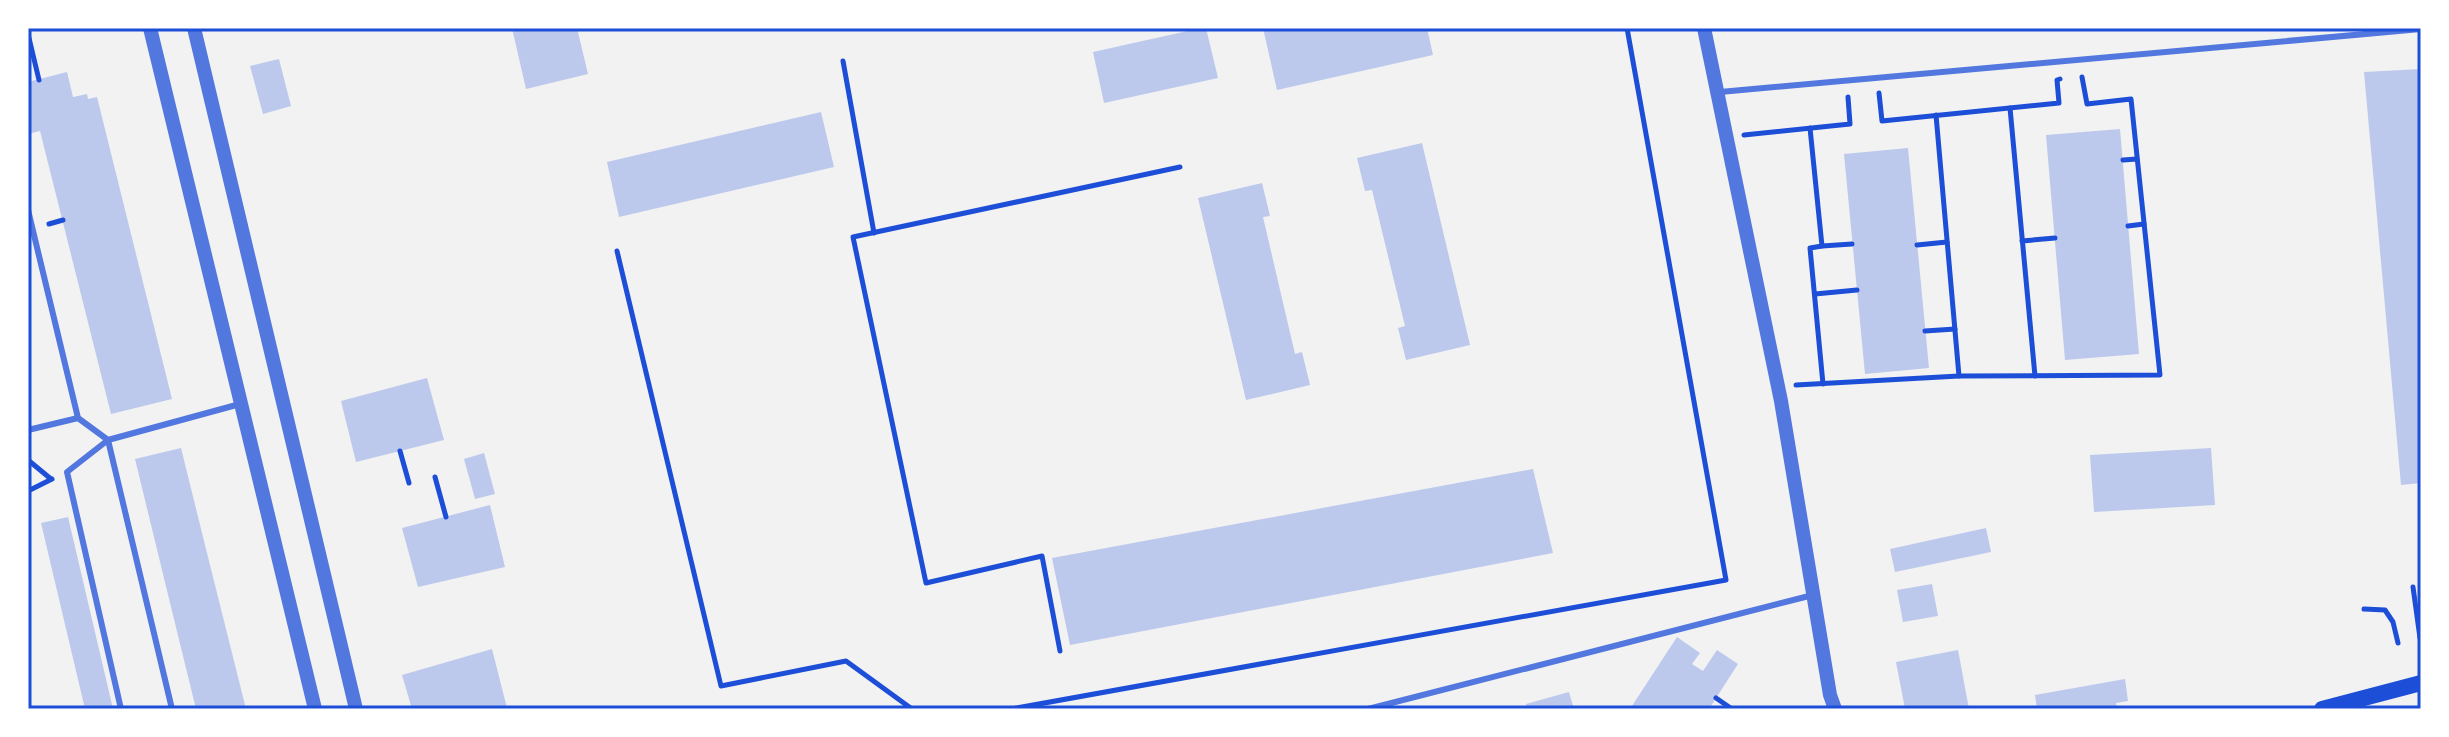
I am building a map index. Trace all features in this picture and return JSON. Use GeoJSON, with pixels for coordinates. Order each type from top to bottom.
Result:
{"type":"FeatureCollection","features":[{"type":"Feature","properties":{"kind":"main road"},"geometry":{"type":"LineString","coordinates":[[2322,709],[2421,683]]}},
{"type":"Feature","properties":{"kind":"street"},"geometry":{"type":"LineString","coordinates":[[150,28],[315,709]]}},
{"type":"Feature","properties":{"kind":"street"},"geometry":{"type":"LineString","coordinates":[[194,28],[356,709]]}},
{"type":"Feature","properties":{"kind":"street"},"geometry":{"type":"LineString","coordinates":[[1704,28],[1781,401],[1831,704]]}},
{"type":"Feature","properties":{"kind":"lane"},"geometry":{"type":"LineString","coordinates":[[1716,92],[2421,29]]}},
{"type":"Feature","properties":{"kind":"lane"},"geometry":{"type":"LineString","coordinates":[[28,210],[78,418],[108,440],[172,709]]}},
{"type":"Feature","properties":{"kind":"lane"},"geometry":{"type":"LineString","coordinates":[[121,709],[67,472],[108,440],[241,404]]}},
{"type":"Feature","properties":{"kind":"lane"},"geometry":{"type":"LineString","coordinates":[[28,430],[78,418]]}},
{"type":"Feature","properties":{"kind":"lane"},"geometry":{"type":"LineString","coordinates":[[1368,709],[1813,595]]}},
{"type":"Feature","properties":{"kind":"path"},"geometry":{"type":"LineString","coordinates":[[1011,709],[1726,580],[1627,28]]}},
{"type":"Feature","properties":{"kind":"path"},"geometry":{"type":"LineString","coordinates":[[29,38],[39,80]]}},
{"type":"Feature","properties":{"kind":"path"},"geometry":{"type":"LineString","coordinates":[[843,61],[874,233]]}},
{"type":"Feature","properties":{"kind":"path"},"geometry":{"type":"LineString","coordinates":[[1795,386],[1959,376],[2160,375],[2131,99],[2087,104],[2084,77],[2057,80],[2059,103],[1882,121],[1879,92]]}},
{"type":"Feature","properties":{"kind":"path"},"geometry":{"type":"LineString","coordinates":[[1743,135],[1850,124],[1848,95],[1863,93]]}},
{"type":"Feature","properties":{"kind":"path"},"geometry":{"type":"LineString","coordinates":[[2010,108],[2035,376]]}},
{"type":"Feature","properties":{"kind":"path"},"geometry":{"type":"LineString","coordinates":[[1936,115],[1959,376]]}},
{"type":"Feature","properties":{"kind":"path"},"geometry":{"type":"LineString","coordinates":[[1810,128],[1822,246]]}},
{"type":"Feature","properties":{"kind":"path"},"geometry":{"type":"LineString","coordinates":[[2123,160],[2137,159]]}},
{"type":"Feature","properties":{"kind":"path"},"geometry":{"type":"LineString","coordinates":[[1060,651],[1042,556],[926,583],[853,237],[1180,167]]}},
{"type":"Feature","properties":{"kind":"path"},"geometry":{"type":"LineString","coordinates":[[2128,226],[2144,224]]}},
{"type":"Feature","properties":{"kind":"path"},"geometry":{"type":"LineString","coordinates":[[2022,241],[2055,238]]}},
{"type":"Feature","properties":{"kind":"path"},"geometry":{"type":"LineString","coordinates":[[1917,245],[1947,242]]}},
{"type":"Feature","properties":{"kind":"path"},"geometry":{"type":"LineString","coordinates":[[1823,384],[1810,248],[1852,244]]}},
{"type":"Feature","properties":{"kind":"path"},"geometry":{"type":"LineString","coordinates":[[617,251],[721,686],[846,661],[912,709]]}},
{"type":"Feature","properties":{"kind":"path"},"geometry":{"type":"LineString","coordinates":[[1815,294],[1857,290]]}},
{"type":"Feature","properties":{"kind":"path"},"geometry":{"type":"LineString","coordinates":[[1925,331],[1955,329]]}},
{"type":"Feature","properties":{"kind":"path"},"geometry":{"type":"LineString","coordinates":[[400,451],[409,483]]}},
{"type":"Feature","properties":{"kind":"path"},"geometry":{"type":"LineString","coordinates":[[28,460],[51,479]]}},
{"type":"Feature","properties":{"kind":"path"},"geometry":{"type":"LineString","coordinates":[[28,491],[67,472]]}},
{"type":"Feature","properties":{"kind":"path"},"geometry":{"type":"LineString","coordinates":[[435,477],[446,517]]}},
{"type":"Feature","properties":{"kind":"path"},"geometry":{"type":"LineString","coordinates":[[2413,587],[2420,638]]}},
{"type":"Feature","properties":{"kind":"path"},"geometry":{"type":"LineString","coordinates":[[2364,609],[2385,610],[2393,622],[2398,643]]}},
{"type":"Feature","properties":{"kind":"path"},"geometry":{"type":"LineString","coordinates":[[1716,698],[1732,709]]}},
{"type":"Feature","properties":{"kind":"building"},"geometry":{"type":"Polygon","coordinates":[[[512,28],[577,28],[588,74],[526,89],[512,28]]]}},
{"type":"Feature","properties":{"kind":"building"},"geometry":{"type":"Polygon","coordinates":[[[1206,28],[1218,78],[1104,103],[1093,52],[1206,28]]]}},
{"type":"Feature","properties":{"kind":"building"},"geometry":{"type":"Polygon","coordinates":[[[1263,28],[1427,28],[1433,55],[1277,90],[1263,28]]]}},
{"type":"Feature","properties":{"kind":"building"},"geometry":{"type":"Polygon","coordinates":[[[279,59],[291,106],[263,114],[250,66],[279,59]]]}},
{"type":"Feature","properties":{"kind":"building"},"geometry":{"type":"Polygon","coordinates":[[[2421,69],[2421,483],[2401,485],[2364,72],[2421,69]]]}},
{"type":"Feature","properties":{"kind":"building"},"geometry":{"type":"Polygon","coordinates":[[[67,72],[73,97],[87,94],[88,99],[97,97],[172,399],[111,414],[40,131],[28,134],[28,82],[67,72]]]}},
{"type":"Feature","properties":{"kind":"building"},"geometry":{"type":"Polygon","coordinates":[[[821,112],[834,167],[619,217],[607,162],[821,112]]]}},
{"type":"Feature","properties":{"kind":"building"},"geometry":{"type":"Polygon","coordinates":[[[2120,129],[2139,354],[2065,360],[2046,135],[2120,129]]]}},
{"type":"Feature","properties":{"kind":"building"},"geometry":{"type":"Polygon","coordinates":[[[1422,143],[1470,345],[1406,360],[1398,328],[1405,326],[1372,190],[1365,191],[1357,158],[1422,143]]]}},
{"type":"Feature","properties":{"kind":"building"},"geometry":{"type":"Polygon","coordinates":[[[1908,148],[1929,368],[1865,374],[1844,154],[1908,148]]]}},
{"type":"Feature","properties":{"kind":"building"},"geometry":{"type":"Polygon","coordinates":[[[1262,183],[1270,216],[1263,217],[1295,354],[1302,352],[1310,385],[1246,400],[1198,198],[1262,183]]]}},
{"type":"Feature","properties":{"kind":"building"},"geometry":{"type":"Polygon","coordinates":[[[427,378],[444,440],[356,462],[341,401],[427,378]]]}},
{"type":"Feature","properties":{"kind":"building"},"geometry":{"type":"Polygon","coordinates":[[[181,448],[246,709],[196,709],[135,459],[181,448]]]}},
{"type":"Feature","properties":{"kind":"building"},"geometry":{"type":"Polygon","coordinates":[[[2211,448],[2215,505],[2094,512],[2090,455],[2211,448]]]}},
{"type":"Feature","properties":{"kind":"building"},"geometry":{"type":"Polygon","coordinates":[[[484,453],[495,494],[475,499],[464,459],[484,453]]]}},
{"type":"Feature","properties":{"kind":"building"},"geometry":{"type":"Polygon","coordinates":[[[1533,469],[1553,553],[1070,645],[1052,558],[1533,469]]]}},
{"type":"Feature","properties":{"kind":"building"},"geometry":{"type":"Polygon","coordinates":[[[490,505],[505,567],[418,587],[402,528],[490,505]]]}},
{"type":"Feature","properties":{"kind":"building"},"geometry":{"type":"Polygon","coordinates":[[[68,517],[113,709],[85,709],[41,523],[68,517]]]}},
{"type":"Feature","properties":{"kind":"building"},"geometry":{"type":"Polygon","coordinates":[[[1986,528],[1991,552],[1895,572],[1890,549],[1986,528]]]}},
{"type":"Feature","properties":{"kind":"building"},"geometry":{"type":"Polygon","coordinates":[[[1932,584],[1938,616],[1903,622],[1897,590],[1932,584]]]}},
{"type":"Feature","properties":{"kind":"building"},"geometry":{"type":"Polygon","coordinates":[[[1677,637],[1700,653],[1692,664],[1703,671],[1717,650],[1738,664],[1709,709],[1630,709],[1677,637]]]}},
{"type":"Feature","properties":{"kind":"building"},"geometry":{"type":"Polygon","coordinates":[[[492,649],[507,708],[412,709],[402,675],[492,649]]]}},
{"type":"Feature","properties":{"kind":"building"},"geometry":{"type":"Polygon","coordinates":[[[1958,650],[1969,709],[1905,709],[1896,662],[1958,650]]]}},
{"type":"Feature","properties":{"kind":"building"},"geometry":{"type":"Polygon","coordinates":[[[2125,679],[2128,701],[2116,703],[2117,709],[2037,709],[2035,695],[2125,679]]]}},
{"type":"Feature","properties":{"kind":"building"},"geometry":{"type":"Polygon","coordinates":[[[1569,692],[1574,709],[1527,709],[1526,704],[1569,692]]]}}]}
